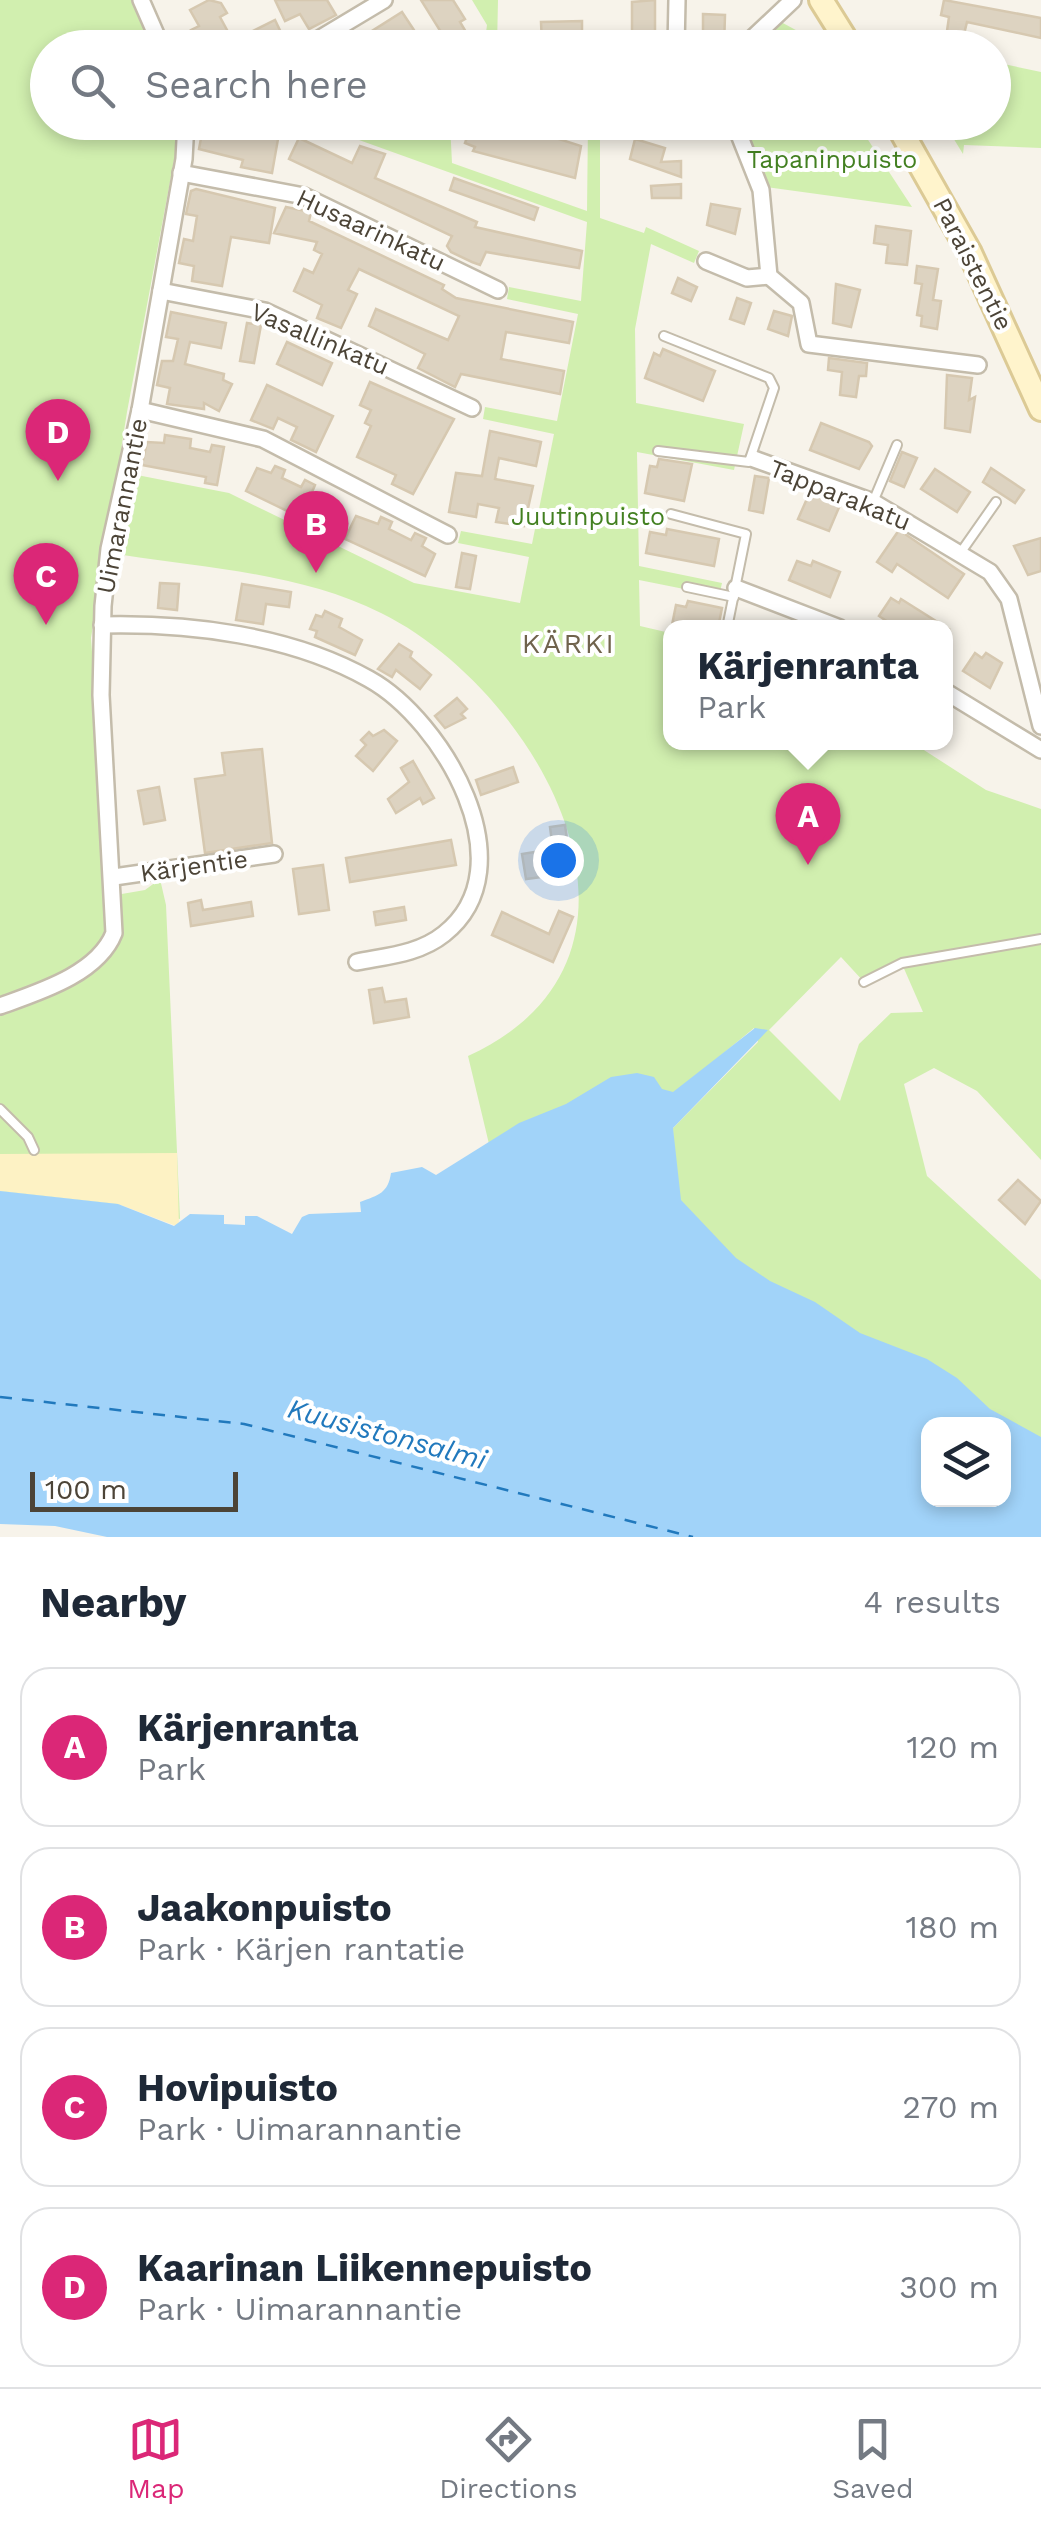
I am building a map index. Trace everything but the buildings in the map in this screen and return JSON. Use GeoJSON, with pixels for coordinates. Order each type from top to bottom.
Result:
{"type":"FeatureCollection","features":[{"type":"Feature","properties":{"kind":"main road"},"geometry":{"type":"LineString","coordinates":[[821,0],[840,30]]}},
{"type":"Feature","properties":{"kind":"main road","name":"Paraistentie"},"geometry":{"type":"LineString","coordinates":[[906,140],[970,253],[1041,410]]}},
{"type":"Feature","properties":{"kind":"street"},"geometry":{"type":"LineString","coordinates":[[141,0],[154,30]]}},
{"type":"Feature","properties":{"kind":"street"},"geometry":{"type":"LineString","coordinates":[[334,30],[384,0]]}},
{"type":"Feature","properties":{"kind":"street"},"geometry":{"type":"LineString","coordinates":[[676,30],[677,0]]}},
{"type":"Feature","properties":{"kind":"street"},"geometry":{"type":"LineString","coordinates":[[761,30],[793,0]]}},
{"type":"Feature","properties":{"kind":"street","name":"Uimarannantie"},"geometry":{"type":"LineString","coordinates":[[0,1006],[40,992],[101,955],[116,920],[100,695],[102,625],[110,549],[140,410],[185,140]]}},
{"type":"Feature","properties":{"kind":"street"},"geometry":{"type":"LineString","coordinates":[[741,140],[761,190],[770,276],[801,303],[809,344],[978,365]]}},
{"type":"Feature","properties":{"kind":"street","name":"Husaarinkatu"},"geometry":{"type":"LineString","coordinates":[[182,173],[304,196],[498,290]]}},
{"type":"Feature","properties":{"kind":"street"},"geometry":{"type":"LineString","coordinates":[[706,261],[747,278],[770,276]]}},
{"type":"Feature","properties":{"kind":"street","name":"Vasallinkatu"},"geometry":{"type":"LineString","coordinates":[[161,291],[265,311],[472,408]]}},
{"type":"Feature","properties":{"kind":"street"},"geometry":{"type":"LineString","coordinates":[[140,410],[263,439],[448,535]]}},
{"type":"Feature","properties":{"kind":"street","name":"Tapparakatu"},"geometry":{"type":"LineString","coordinates":[[754,460],[873,502],[961,552],[1003,586],[1041,726]]}},
{"type":"Feature","properties":{"kind":"street"},"geometry":{"type":"LineString","coordinates":[[735,592],[817,620]]}},
{"type":"Feature","properties":{"kind":"street"},"geometry":{"type":"LineString","coordinates":[[102,625],[184,626],[322,660],[380,686],[435,740],[458,779],[475,826],[480,858],[470,900],[454,924],[428,945],[357,962]]}},
{"type":"Feature","properties":{"kind":"street"},"geometry":{"type":"LineString","coordinates":[[953,696],[1041,750]]}},
{"type":"Feature","properties":{"kind":"street","name":"Kärjentie"},"geometry":{"type":"LineString","coordinates":[[114,878],[274,854]]}},
{"type":"Feature","properties":{"kind":"lane"},"geometry":{"type":"LineString","coordinates":[[658,451],[742,462],[754,460],[773,382],[664,336]]}},
{"type":"Feature","properties":{"kind":"lane"},"geometry":{"type":"LineString","coordinates":[[873,502],[897,445]]}},
{"type":"Feature","properties":{"kind":"lane"},"geometry":{"type":"LineString","coordinates":[[961,552],[996,502]]}},
{"type":"Feature","properties":{"kind":"lane"},"geometry":{"type":"LineString","coordinates":[[671,514],[746,534],[730,620]]}},
{"type":"Feature","properties":{"kind":"lane"},"geometry":{"type":"LineString","coordinates":[[687,587],[735,592]]}},
{"type":"Feature","properties":{"kind":"lane"},"geometry":{"type":"LineString","coordinates":[[864,982],[902,963],[1041,939]]}},
{"type":"Feature","properties":{"kind":"lane"},"geometry":{"type":"LineString","coordinates":[[0,1109],[28,1137],[34,1150]]}},
{"type":"Feature","properties":{"kind":"green space"},"geometry":{"type":"Polygon","coordinates":[[[0,0],[131,0],[146,30],[30,30],[30,140],[178,140],[127,412],[91,638],[110,896],[145,890],[160,879],[166,905],[180,1219],[118,1204],[0,1191],[0,0]]]}},
{"type":"Feature","properties":{"kind":"green space"},"geometry":{"type":"Polygon","coordinates":[[[472,0],[498,0],[497,30],[486,30],[472,0]]]}},
{"type":"Feature","properties":{"kind":"green space"},"geometry":{"type":"Polygon","coordinates":[[[781,22],[796,30],[774,30],[781,22]]]}},
{"type":"Feature","properties":{"kind":"green space"},"geometry":{"type":"Polygon","coordinates":[[[1011,66],[1041,72],[1041,148],[964,145],[963,154],[954,140],[1011,140],[1011,66]]]}},
{"type":"Feature","properties":{"kind":"green space","name":"Juutinpuisto"},"geometry":{"type":"Polygon","coordinates":[[[359,140],[451,140],[452,163],[587,211],[588,140],[600,140],[600,218],[644,233],[646,227],[699,251],[694,263],[651,244],[635,329],[636,403],[744,424],[734,470],[637,452],[639,566],[722,583],[719,596],[639,580],[640,626],[663,631],[663,750],[924,750],[986,790],[1041,809],[1041,1160],[977,1091],[934,1068],[904,1084],[927,1176],[1041,1280],[1041,1495],[1011,1437],[1011,1417],[921,1417],[921,1421],[678,1327],[673,1128],[758,1042],[754,1028],[686,1084],[633,1140],[480,1151],[489,1144],[468,1056],[534,1011],[569,955],[579,892],[566,826],[536,760],[492,700],[439,650],[381,613],[351,600],[255,574],[123,555],[137,475],[229,493],[414,583],[520,603],[529,557],[458,543],[461,531],[532,544],[554,434],[483,419],[485,407],[557,421],[578,314],[507,299],[509,287],[581,301],[587,222],[359,140]],[[841,957],[769,1030],[840,1101],[859,1044],[891,1013],[923,1012],[902,964],[864,982],[841,957]]]}},
{"type":"Feature","properties":{"kind":"green space","name":"Tapaninpuisto"},"geometry":{"type":"Polygon","coordinates":[[[748,140],[868,140],[912,207],[766,187],[748,140]]]}},
{"type":"Feature","properties":{"kind":"sand"},"geometry":{"type":"Polygon","coordinates":[[[177,1153],[179,1227],[118,1204],[0,1191],[0,1154],[177,1153]]]}},
{"type":"Feature","properties":{"kind":"water","name":"Kuusistonsalmi"},"geometry":{"type":"Polygon","coordinates":[[[755,1028],[768,1030],[673,1128],[681,1200],[736,1258],[770,1281],[815,1302],[860,1333],[927,1359],[1005,1417],[921,1417],[921,1507],[1011,1507],[1011,1421],[1041,1437],[1041,1537],[107,1537],[55,1526],[0,1524],[0,1191],[118,1204],[174,1226],[190,1214],[224,1215],[224,1224],[245,1225],[245,1216],[257,1216],[292,1234],[302,1217],[309,1214],[361,1212],[360,1202],[382,1192],[391,1173],[422,1167],[436,1175],[519,1123],[566,1104],[611,1077],[637,1073],[654,1077],[662,1089],[673,1092],[755,1028]]]}},
{"type":"Feature","properties":{"kind":"ferry route"},"geometry":{"type":"LineString","coordinates":[[0,1397],[244,1424],[693,1537]]}},
{"type":"Feature","properties":{"kind":"place","name":"Kaarinan Liikennepuisto"},"geometry":{"type":"Point","coordinates":[58,481]}},
{"type":"Feature","properties":{"kind":"place","name":"Jaakonpuisto"},"geometry":{"type":"Point","coordinates":[316,573]}},
{"type":"Feature","properties":{"kind":"place","name":"Hovipuisto"},"geometry":{"type":"Point","coordinates":[46,625]}},
{"type":"Feature","properties":{"kind":"place","name":"Kärjenranta"},"geometry":{"type":"Point","coordinates":[808,865]}},
{"type":"Feature","properties":{"kind":"district","name":"KÄRKI"},"geometry":{"type":"Point","coordinates":[569,643]}}]}
